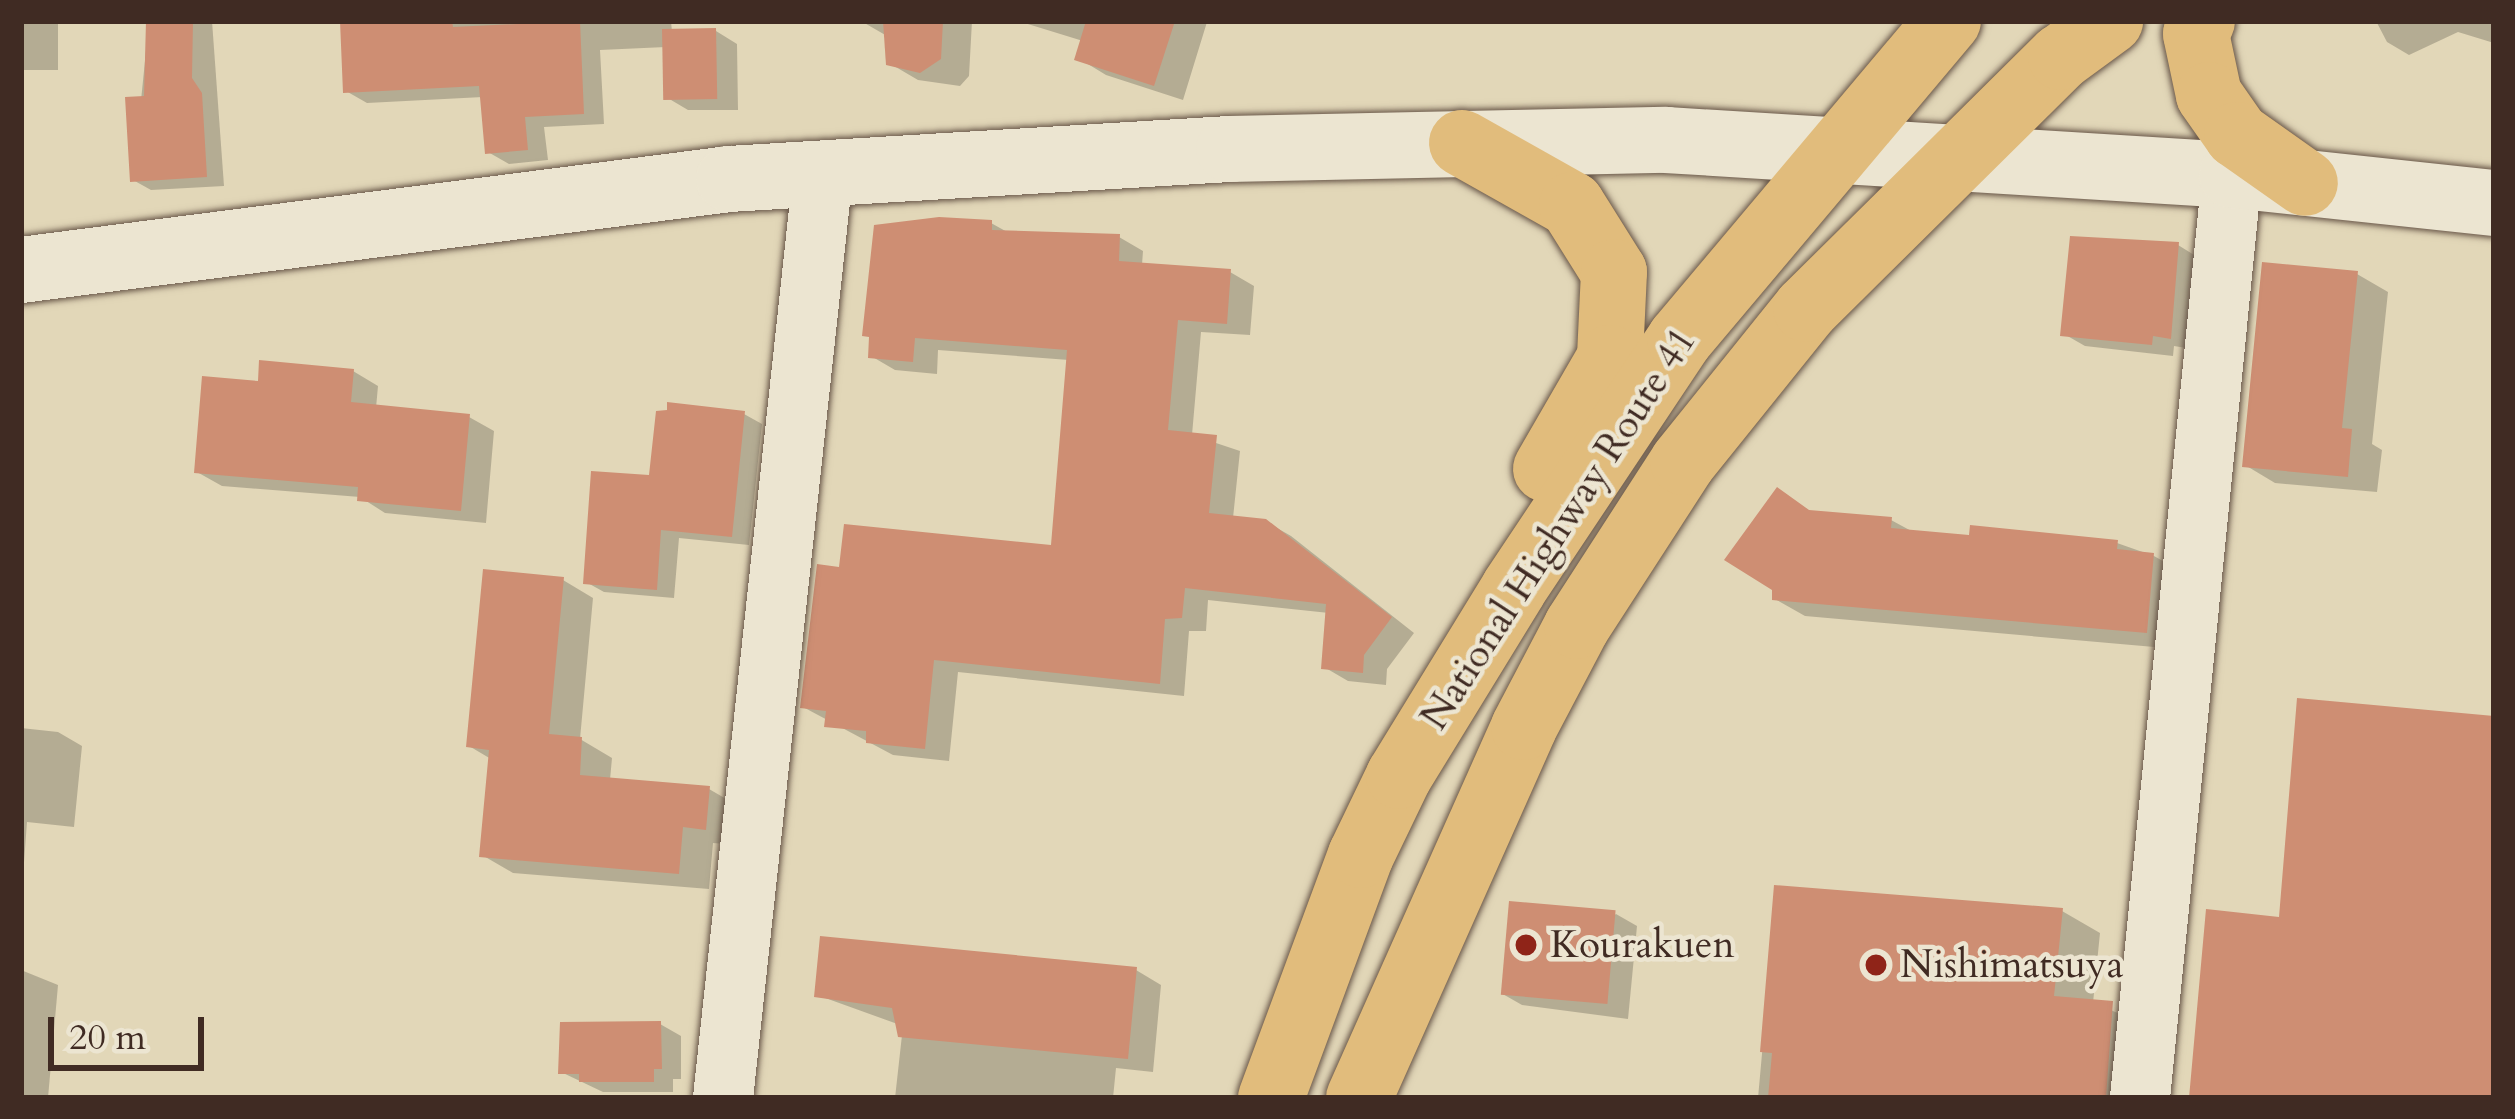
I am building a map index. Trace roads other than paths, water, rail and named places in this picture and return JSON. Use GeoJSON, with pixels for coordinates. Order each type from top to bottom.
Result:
{"type":"FeatureCollection","features":[{"type":"Feature","properties":{"kind":"highway","name":"National Highway Route 41"},"geometry":{"type":"LineString","coordinates":[[1271,1098],[1361,855],[1495,619],[1680,339],[1948,21]]}},
{"type":"Feature","properties":{"kind":"highway","name":"National Highway Route 41"},"geometry":{"type":"LineString","coordinates":[[1359,1098],[1524,728],[1628,544],[1683,462],[1806,309],[2061,57],[2110,21]]}},
{"type":"Feature","properties":{"kind":"highway"},"geometry":{"type":"LineString","coordinates":[[2202,21],[2196,34],[2210,94],[2236,135],[2305,183]]}},
{"type":"Feature","properties":{"kind":"highway"},"geometry":{"type":"LineString","coordinates":[[1462,143],[1572,205],[1614,272],[1610,358],[1515,523],[1495,619]]}},
{"type":"Feature","properties":{"kind":"street"},"geometry":{"type":"LineString","coordinates":[[21,271],[552,198],[823,172],[1462,143],[1666,140],[1961,156],[2231,175],[2494,203]]}},
{"type":"Feature","properties":{"kind":"street"},"geometry":{"type":"LineString","coordinates":[[723,1098],[823,172]]}},
{"type":"Feature","properties":{"kind":"street"},"geometry":{"type":"LineString","coordinates":[[2140,1098],[2231,175]]}},
{"type":"Feature","properties":{"kind":"place","name":"Kourakuen"},"geometry":{"type":"Point","coordinates":[1526,945]}},
{"type":"Feature","properties":{"kind":"place","name":"Nishimatsuya"},"geometry":{"type":"Point","coordinates":[1876,965]}}]}
